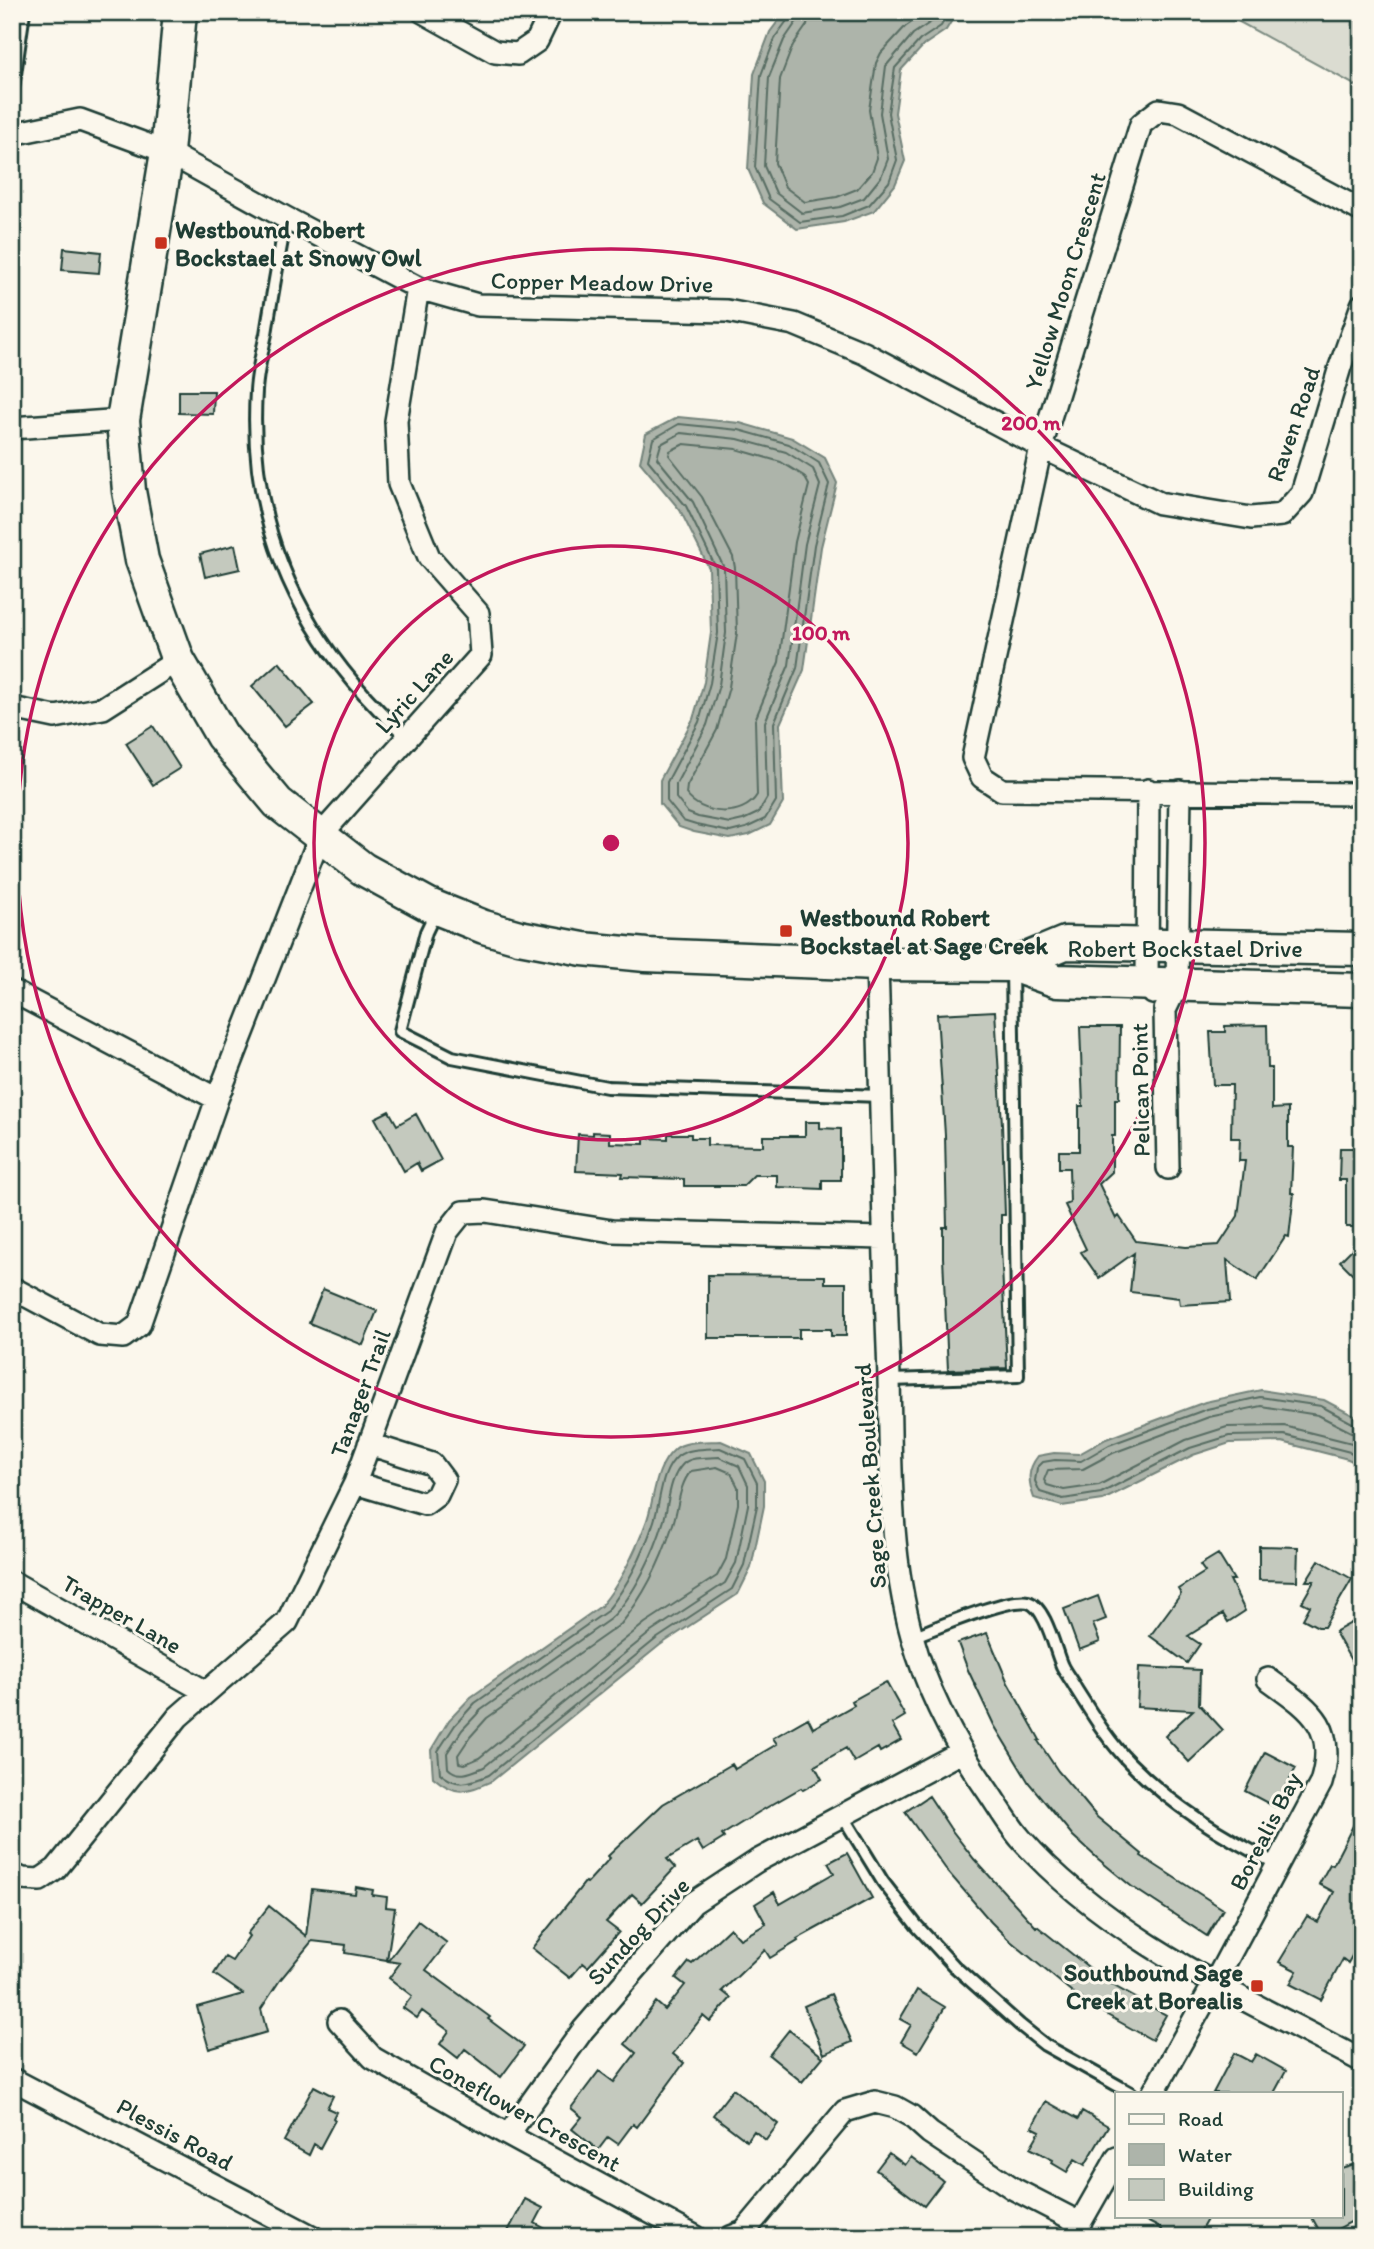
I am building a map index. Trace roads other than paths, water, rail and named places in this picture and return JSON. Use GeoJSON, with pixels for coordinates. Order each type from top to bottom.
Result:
{"type":"FeatureCollection","features":[{"type":"Feature","properties":{"kind":"street","name":"Robert Bockstael Drive"},"geometry":{"type":"LineString","coordinates":[[180,12],[167,152],[122,420],[129,491],[142,560],[178,660],[222,736],[278,803],[363,869],[438,908],[519,937],[583,949],[646,955],[877,964],[1012,965],[1057,981],[1163,993],[1362,990]]}},
{"type":"Feature","properties":{"kind":"street"},"geometry":{"type":"LineString","coordinates":[[423,12],[495,52],[518,54],[537,41],[551,12]]}},
{"type":"Feature","properties":{"kind":"street","name":"Yellow Moon Crescent"},"geometry":{"type":"LineString","coordinates":[[1362,211],[1178,113],[1159,110],[1140,124],[1041,447],[973,758],[982,777],[1002,790],[1362,794]]}},
{"type":"Feature","properties":{"kind":"street","name":"Copper Meadow Drive"},"geometry":{"type":"LineString","coordinates":[[12,134],[80,120],[167,152],[418,288],[478,305],[727,311],[794,324],[864,353],[1041,447]]}},
{"type":"Feature","properties":{"kind":"street","name":"Lyric Lane"},"geometry":{"type":"LineString","coordinates":[[320,836],[481,655],[478,612],[429,557],[399,484],[396,421],[418,288]]}},
{"type":"Feature","properties":{"kind":"street","name":"Raven Road"},"geometry":{"type":"LineString","coordinates":[[1041,447],[1159,503],[1251,518],[1282,515],[1302,493],[1362,304]]}},
{"type":"Feature","properties":{"kind":"street"},"geometry":{"type":"LineString","coordinates":[[12,428],[122,420]]}},
{"type":"Feature","properties":{"kind":"street"},"geometry":{"type":"LineString","coordinates":[[12,708],[55,717],[103,708],[178,660]]}},
{"type":"Feature","properties":{"kind":"street"},"geometry":{"type":"LineString","coordinates":[[1148,790],[1162,946],[1163,993]]}},
{"type":"Feature","properties":{"kind":"street"},"geometry":{"type":"LineString","coordinates":[[1163,993],[1162,946],[1180,791]]}},
{"type":"Feature","properties":{"kind":"street"},"geometry":{"type":"LineString","coordinates":[[12,1288],[100,1335],[123,1337],[139,1325],[217,1099],[320,836]]}},
{"type":"Feature","properties":{"kind":"street","name":"Robert Bockstael Drive"},"geometry":{"type":"LineString","coordinates":[[1012,965],[1065,943],[1362,949]]}},
{"type":"Feature","properties":{"kind":"street","name":"Sage Creek Boulevard"},"geometry":{"type":"LineString","coordinates":[[877,964],[883,1238],[895,1540],[912,1637],[930,1685],[961,1752],[1020,1838],[1065,1882],[1102,1913],[1141,1940],[1362,2062]]}},
{"type":"Feature","properties":{"kind":"street"},"geometry":{"type":"LineString","coordinates":[[12,991],[217,1099]]}},
{"type":"Feature","properties":{"kind":"street","name":"Pelican Point"},"geometry":{"type":"LineString","coordinates":[[1163,993],[1168,1168]]}},
{"type":"Feature","properties":{"kind":"street","name":"Tanager Trail"},"geometry":{"type":"LineString","coordinates":[[12,1874],[22,1879],[40,1880],[56,1869],[178,1717],[287,1622],[355,1483],[447,1232],[463,1212],[485,1211],[612,1231],[883,1238]]}},
{"type":"Feature","properties":{"kind":"street"},"geometry":{"type":"LineString","coordinates":[[355,1483],[425,1504],[438,1495],[444,1480],[432,1464],[369,1444]]}},
{"type":"Feature","properties":{"kind":"street","name":"Trapper Lane"},"geometry":{"type":"LineString","coordinates":[[12,1582],[206,1692]]}},
{"type":"Feature","properties":{"kind":"street","name":"Borealis Bay"},"geometry":{"type":"LineString","coordinates":[[1154,2092],[1321,1783],[1327,1762],[1325,1731],[1295,1698],[1268,1679]]}},
{"type":"Feature","properties":{"kind":"street","name":"Sundog Drive"},"geometry":{"type":"LineString","coordinates":[[509,2135],[583,2030],[693,1903],[757,1861],[961,1752]]}},
{"type":"Feature","properties":{"kind":"street","name":"Coneflower Crescent"},"geometry":{"type":"LineString","coordinates":[[339,2021],[373,2058],[696,2237]]}},
{"type":"Feature","properties":{"kind":"street","name":"Plessis Road"},"geometry":{"type":"LineString","coordinates":[[12,2078],[313,2237]]}},
{"type":"Feature","properties":{"kind":"street"},"geometry":{"type":"LineString","coordinates":[[732,2237],[744,2232],[845,2111],[875,2102],[895,2107],[911,2116],[930,2133],[1076,2230],[1115,2162]]}},
{"type":"Feature","properties":{"kind":"lane"},"geometry":{"type":"LineString","coordinates":[[12,95],[24,12]]}},
{"type":"Feature","properties":{"kind":"lane"},"geometry":{"type":"LineString","coordinates":[[286,218],[256,389],[255,441],[260,490],[274,544],[289,585],[313,629],[345,675],[382,715],[407,737]]}},
{"type":"Feature","properties":{"kind":"lane"},"geometry":{"type":"LineString","coordinates":[[438,908],[426,932],[400,1031],[453,1057],[607,1087],[881,1096]]}},
{"type":"Feature","properties":{"kind":"lane"},"geometry":{"type":"LineString","coordinates":[[890,1380],[1018,1376],[1012,965]]}},
{"type":"Feature","properties":{"kind":"lane"},"geometry":{"type":"LineString","coordinates":[[912,1637],[1013,1601],[1030,1602],[1038,1609],[1046,1623],[1062,1667],[1097,1722],[1128,1761],[1178,1804],[1227,1839],[1278,1864]]}},
{"type":"Feature","properties":{"kind":"lane"},"geometry":{"type":"LineString","coordinates":[[842,1815],[900,1904],[954,1966],[1045,2045],[1129,2092]]}},
{"type":"Feature","properties":{"kind":"water"},"geometry":{"type":"Polygon","coordinates":[[[785,12],[957,12],[946,30],[924,45],[901,70],[895,113],[905,161],[895,185],[874,211],[844,222],[797,229],[763,203],[748,169],[754,74],[770,32],[785,12]]]}},
{"type":"Feature","properties":{"kind":"water"},"geometry":{"type":"Polygon","coordinates":[[[678,417],[740,423],[792,438],[825,458],[837,483],[821,547],[804,670],[780,724],[783,803],[770,825],[749,835],[730,839],[679,827],[660,804],[660,780],[693,719],[704,682],[711,633],[709,568],[680,510],[640,462],[646,434],[678,417]]]}},
{"type":"Feature","properties":{"kind":"water"},"geometry":{"type":"Polygon","coordinates":[[[1261,1390],[1324,1400],[1362,1420],[1362,1466],[1348,1459],[1282,1442],[1230,1443],[1193,1455],[1103,1500],[1062,1506],[1034,1498],[1030,1476],[1038,1456],[1054,1453],[1079,1454],[1106,1439],[1205,1402],[1261,1390]]]}},
{"type":"Feature","properties":{"kind":"water"},"geometry":{"type":"Polygon","coordinates":[[[721,1441],[751,1454],[764,1481],[764,1506],[751,1568],[738,1594],[660,1645],[492,1781],[461,1791],[448,1788],[433,1777],[431,1750],[449,1720],[471,1697],[601,1606],[609,1596],[638,1543],[662,1465],[667,1457],[684,1445],[721,1441]]]}},
{"type":"Feature","properties":{"kind":"place","name":"Westbound Robert Bockstael at Snowy Owl"},"geometry":{"type":"Point","coordinates":[161,243]}},
{"type":"Feature","properties":{"kind":"place","name":"Westbound Robert Bockstael at Sage Creek"},"geometry":{"type":"Point","coordinates":[786,931]}},
{"type":"Feature","properties":{"kind":"place","name":"Southbound Sage Creek at Borealis"},"geometry":{"type":"Point","coordinates":[1257,1986]}}]}
